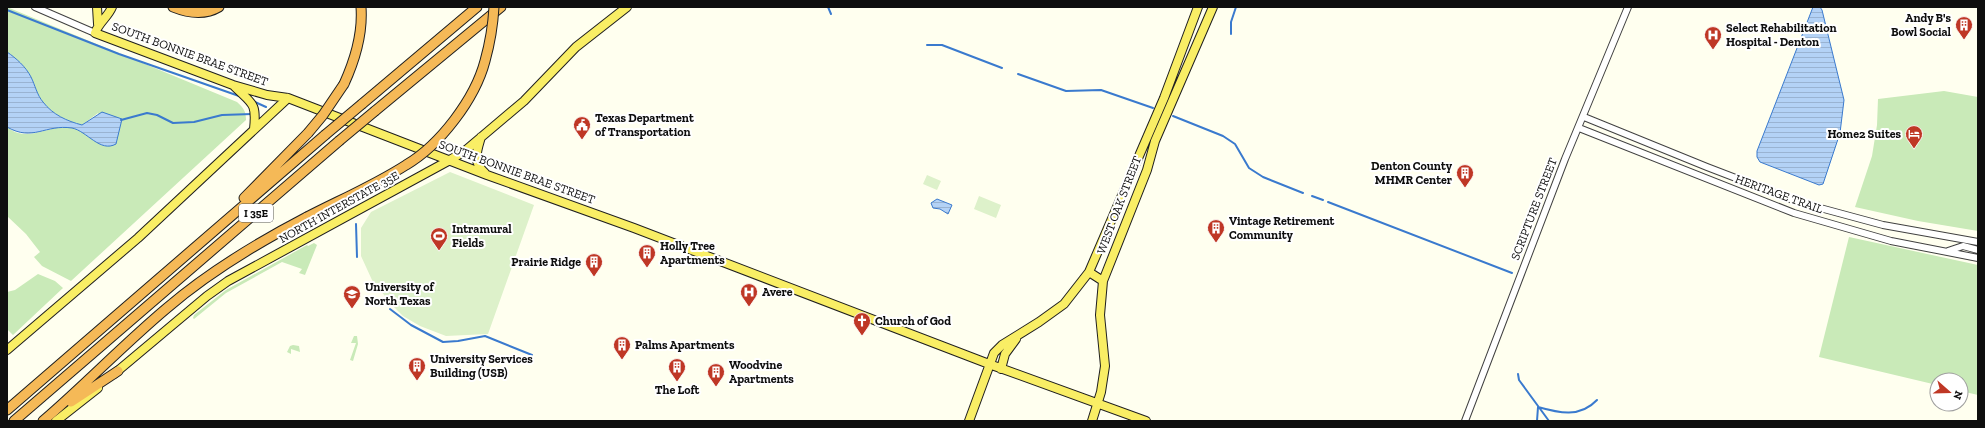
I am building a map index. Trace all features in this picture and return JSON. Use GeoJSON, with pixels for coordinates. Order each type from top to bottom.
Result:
{"type":"FeatureCollection","features":[{"type":"Feature","properties":{"kind":"highway"},"geometry":{"type":"LineString","coordinates":[[173,7],[198,13],[208,12],[219,7]]}},
{"type":"Feature","properties":{"kind":"highway"},"geometry":{"type":"LineString","coordinates":[[184,256],[308,133],[323,115],[344,84],[357,52],[361,7]]}},
{"type":"Feature","properties":{"kind":"highway","name":"I 35E"},"geometry":{"type":"LineString","coordinates":[[7,410],[325,135],[477,7]]}},
{"type":"Feature","properties":{"kind":"highway"},"geometry":{"type":"LineString","coordinates":[[49,420],[167,308],[220,267],[270,236],[408,165],[435,142],[452,124],[469,97],[485,62],[492,31],[494,7]]}},
{"type":"Feature","properties":{"kind":"highway","name":"I 35E"},"geometry":{"type":"LineString","coordinates":[[14,421],[374,111],[501,7]]}},
{"type":"Feature","properties":{"kind":"highway"},"geometry":{"type":"LineString","coordinates":[[193,268],[213,253]]}},
{"type":"Feature","properties":{"kind":"highway"},"geometry":{"type":"LineString","coordinates":[[49,420],[118,371]]}},
{"type":"Feature","properties":{"kind":"main road"},"geometry":{"type":"LineString","coordinates":[[95,33],[98,24],[97,7]]}},
{"type":"Feature","properties":{"kind":"main road"},"geometry":{"type":"LineString","coordinates":[[98,24],[110,13],[112,7]]}},
{"type":"Feature","properties":{"kind":"main road","name":"NORTH INTERSTATE 35E"},"geometry":{"type":"LineString","coordinates":[[118,371],[196,305],[228,281],[466,150],[524,101],[580,43],[627,7]]}},
{"type":"Feature","properties":{"kind":"main road","name":"WEST OAK STREET"},"geometry":{"type":"LineString","coordinates":[[1019,336],[1064,304],[1089,272],[1164,98],[1198,7]]}},
{"type":"Feature","properties":{"kind":"main road","name":"WEST OAK STREET"},"geometry":{"type":"LineString","coordinates":[[1092,421],[1098,405],[1105,366],[1100,315],[1103,281],[1147,170],[1155,141],[1213,7]]}},
{"type":"Feature","properties":{"kind":"main road","name":"SOUTH BONNIE BRAE STREET"},"geometry":{"type":"LineString","coordinates":[[95,33],[233,85],[267,95],[288,98],[487,175],[694,251],[1001,369],[1146,421]]}},
{"type":"Feature","properties":{"kind":"main road"},"geometry":{"type":"LineString","coordinates":[[233,85],[254,106],[256,113],[254,129]]}},
{"type":"Feature","properties":{"kind":"main road"},"geometry":{"type":"LineString","coordinates":[[7,350],[138,238],[288,98]]}},
{"type":"Feature","properties":{"kind":"main road"},"geometry":{"type":"LineString","coordinates":[[482,135],[476,157],[478,165],[487,175]]}},
{"type":"Feature","properties":{"kind":"main road"},"geometry":{"type":"LineString","coordinates":[[1089,272],[1103,281]]}},
{"type":"Feature","properties":{"kind":"main road"},"geometry":{"type":"LineString","coordinates":[[969,421],[994,353],[1002,345],[1019,336]]}},
{"type":"Feature","properties":{"kind":"main road"},"geometry":{"type":"LineString","coordinates":[[1001,369],[1005,354],[1019,336]]}},
{"type":"Feature","properties":{"kind":"street","name":"SOUTH BONNIE BRAE STREET"},"geometry":{"type":"LineString","coordinates":[[35,7],[95,33]]}},
{"type":"Feature","properties":{"kind":"street","name":"SCRIPTURE STREET"},"geometry":{"type":"LineString","coordinates":[[1465,421],[1578,128],[1584,117],[1628,7]]}},
{"type":"Feature","properties":{"kind":"street","name":"HERITAGE TRAIL"},"geometry":{"type":"LineString","coordinates":[[1584,117],[1798,202],[1883,225],[1978,242]]}},
{"type":"Feature","properties":{"kind":"street","name":"HERITAGE TRAIL"},"geometry":{"type":"LineString","coordinates":[[1578,128],[1794,213],[1891,241],[1978,258]]}},
{"type":"Feature","properties":{"kind":"street"},"geometry":{"type":"LineString","coordinates":[[1703,177],[1707,167]]}},
{"type":"Feature","properties":{"kind":"street"},"geometry":{"type":"LineString","coordinates":[[1947,251],[1963,246],[1978,250]]}},
{"type":"Feature","properties":{"kind":"green space"},"geometry":{"type":"Polygon","coordinates":[[[7,7],[237,102],[243,108],[246,115],[246,120],[71,281],[42,266],[34,257],[40,252],[26,234],[7,216],[7,127],[17,133],[26,134],[56,128],[72,127],[86,133],[104,146],[98,113],[82,125],[61,117],[47,107],[39,96],[31,77],[26,70],[7,52],[7,7]]]}},
{"type":"Feature","properties":{"kind":"green space"},"geometry":{"type":"Polygon","coordinates":[[[1944,91],[1978,97],[1978,231],[1918,221],[1855,207],[1872,156],[1877,125],[1878,99],[1944,91]]]}},
{"type":"Feature","properties":{"kind":"green space","name":"Intramural Fields"},"geometry":{"type":"Polygon","coordinates":[[[450,172],[534,205],[488,334],[446,336],[420,326],[403,316],[372,280],[361,256],[361,228],[371,212],[450,172]]]}},
{"type":"Feature","properties":{"kind":"green space"},"geometry":{"type":"Polygon","coordinates":[[[927,175],[941,181],[937,190],[923,184],[927,175]]]}},
{"type":"Feature","properties":{"kind":"green space"},"geometry":{"type":"Polygon","coordinates":[[[979,196],[1001,205],[996,218],[974,209],[979,196]]]}},
{"type":"Feature","properties":{"kind":"green space"},"geometry":{"type":"Polygon","coordinates":[[[1849,237],[1978,265],[1978,395],[1969,393],[1969,372],[1929,372],[1929,383],[1819,357],[1849,237]]]}},
{"type":"Feature","properties":{"kind":"green space"},"geometry":{"type":"Polygon","coordinates":[[[314,243],[317,245],[305,275],[299,273],[302,269],[282,262],[226,293],[194,319],[193,318],[194,315],[226,290],[307,245],[308,246],[314,243]]]}},
{"type":"Feature","properties":{"kind":"green space"},"geometry":{"type":"Polygon","coordinates":[[[38,274],[55,281],[63,288],[13,335],[7,329],[7,292],[15,290],[38,274]]]}},
{"type":"Feature","properties":{"kind":"green space"},"geometry":{"type":"Polygon","coordinates":[[[354,336],[357,336],[358,344],[353,361],[350,360],[356,343],[351,343],[354,336]]]}},
{"type":"Feature","properties":{"kind":"green space"},"geometry":{"type":"Polygon","coordinates":[[[290,346],[299,346],[300,352],[291,349],[291,354],[287,352],[290,346]]]}},
{"type":"Feature","properties":{"kind":"water"},"geometry":{"type":"Polygon","coordinates":[[[1813,7],[1820,7],[1822,10],[1844,100],[1840,133],[1823,184],[1819,185],[1760,162],[1757,157],[1757,151],[1813,7]]]}},
{"type":"Feature","properties":{"kind":"water"},"geometry":{"type":"Polygon","coordinates":[[[7,52],[26,70],[31,77],[39,96],[47,107],[61,117],[82,125],[102,112],[122,119],[116,144],[104,146],[72,128],[63,127],[32,133],[24,133],[7,127],[7,52]]]}},
{"type":"Feature","properties":{"kind":"water"},"geometry":{"type":"Polygon","coordinates":[[[937,199],[952,205],[948,214],[940,209],[933,208],[931,203],[937,199]]]}},
{"type":"Feature","properties":{"kind":"waterway"},"geometry":{"type":"LineString","coordinates":[[828,7],[831,14]]}},
{"type":"Feature","properties":{"kind":"waterway"},"geometry":{"type":"LineString","coordinates":[[1231,34],[1231,22],[1236,7]]}},
{"type":"Feature","properties":{"kind":"waterway"},"geometry":{"type":"LineString","coordinates":[[7,10],[119,54],[239,96]]}},
{"type":"Feature","properties":{"kind":"waterway"},"geometry":{"type":"LineString","coordinates":[[927,45],[942,45],[1002,68]]}},
{"type":"Feature","properties":{"kind":"waterway"},"geometry":{"type":"LineString","coordinates":[[1018,74],[1066,91],[1101,90],[1153,108]]}},
{"type":"Feature","properties":{"kind":"waterway"},"geometry":{"type":"LineString","coordinates":[[255,102],[266,107]]}},
{"type":"Feature","properties":{"kind":"waterway"},"geometry":{"type":"LineString","coordinates":[[121,120],[147,113],[157,115],[173,123],[194,122],[222,115],[252,114]]}},
{"type":"Feature","properties":{"kind":"waterway"},"geometry":{"type":"LineString","coordinates":[[1173,116],[1223,136],[1235,144],[1249,168],[1263,177],[1303,193]]}},
{"type":"Feature","properties":{"kind":"waterway"},"geometry":{"type":"LineString","coordinates":[[1312,196],[1323,200]]}},
{"type":"Feature","properties":{"kind":"waterway"},"geometry":{"type":"LineString","coordinates":[[1328,202],[1512,273]]}},
{"type":"Feature","properties":{"kind":"waterway"},"geometry":{"type":"LineString","coordinates":[[356,224],[357,257]]}},
{"type":"Feature","properties":{"kind":"waterway"},"geometry":{"type":"LineString","coordinates":[[390,309],[411,325],[443,342],[485,336],[532,355]]}},
{"type":"Feature","properties":{"kind":"waterway"},"geometry":{"type":"LineString","coordinates":[[1518,374],[1519,380],[1549,421]]}},
{"type":"Feature","properties":{"kind":"waterway"},"geometry":{"type":"LineString","coordinates":[[1537,421],[1538,407],[1561,412],[1576,412],[1584,410],[1597,400]]}},
{"type":"Feature","properties":{"kind":"place","name":"Andy B's Bowl Social"},"geometry":{"type":"Point","coordinates":[1964,40]}},
{"type":"Feature","properties":{"kind":"place","name":"Select Rehabilitation Hospital - Denton"},"geometry":{"type":"Point","coordinates":[1713,50]}},
{"type":"Feature","properties":{"kind":"place","name":"Texas Department of Transportation"},"geometry":{"type":"Point","coordinates":[582,140]}},
{"type":"Feature","properties":{"kind":"place","name":"Home2 Suites"},"geometry":{"type":"Point","coordinates":[1914,149]}},
{"type":"Feature","properties":{"kind":"place","name":"Denton County MHMR Center"},"geometry":{"type":"Point","coordinates":[1465,188]}},
{"type":"Feature","properties":{"kind":"place","name":"Vintage Retirement Community"},"geometry":{"type":"Point","coordinates":[1216,243]}},
{"type":"Feature","properties":{"kind":"place","name":"Intramural Fields"},"geometry":{"type":"Point","coordinates":[439,251]}},
{"type":"Feature","properties":{"kind":"place","name":"Holly Tree Apartments"},"geometry":{"type":"Point","coordinates":[647,268]}},
{"type":"Feature","properties":{"kind":"place","name":"Prairie Ridge"},"geometry":{"type":"Point","coordinates":[594,277]}},
{"type":"Feature","properties":{"kind":"place","name":"Avere"},"geometry":{"type":"Point","coordinates":[749,307]}},
{"type":"Feature","properties":{"kind":"place","name":"University of North Texas"},"geometry":{"type":"Point","coordinates":[352,309]}},
{"type":"Feature","properties":{"kind":"place","name":"Church of God"},"geometry":{"type":"Point","coordinates":[862,336]}},
{"type":"Feature","properties":{"kind":"place","name":"Palms Apartments"},"geometry":{"type":"Point","coordinates":[622,360]}},
{"type":"Feature","properties":{"kind":"place","name":"University Services Building (USB)"},"geometry":{"type":"Point","coordinates":[417,381]}},
{"type":"Feature","properties":{"kind":"place","name":"The Loft"},"geometry":{"type":"Point","coordinates":[677,382]}},
{"type":"Feature","properties":{"kind":"place","name":"Woodvine Apartments"},"geometry":{"type":"Point","coordinates":[716,387]}}]}
